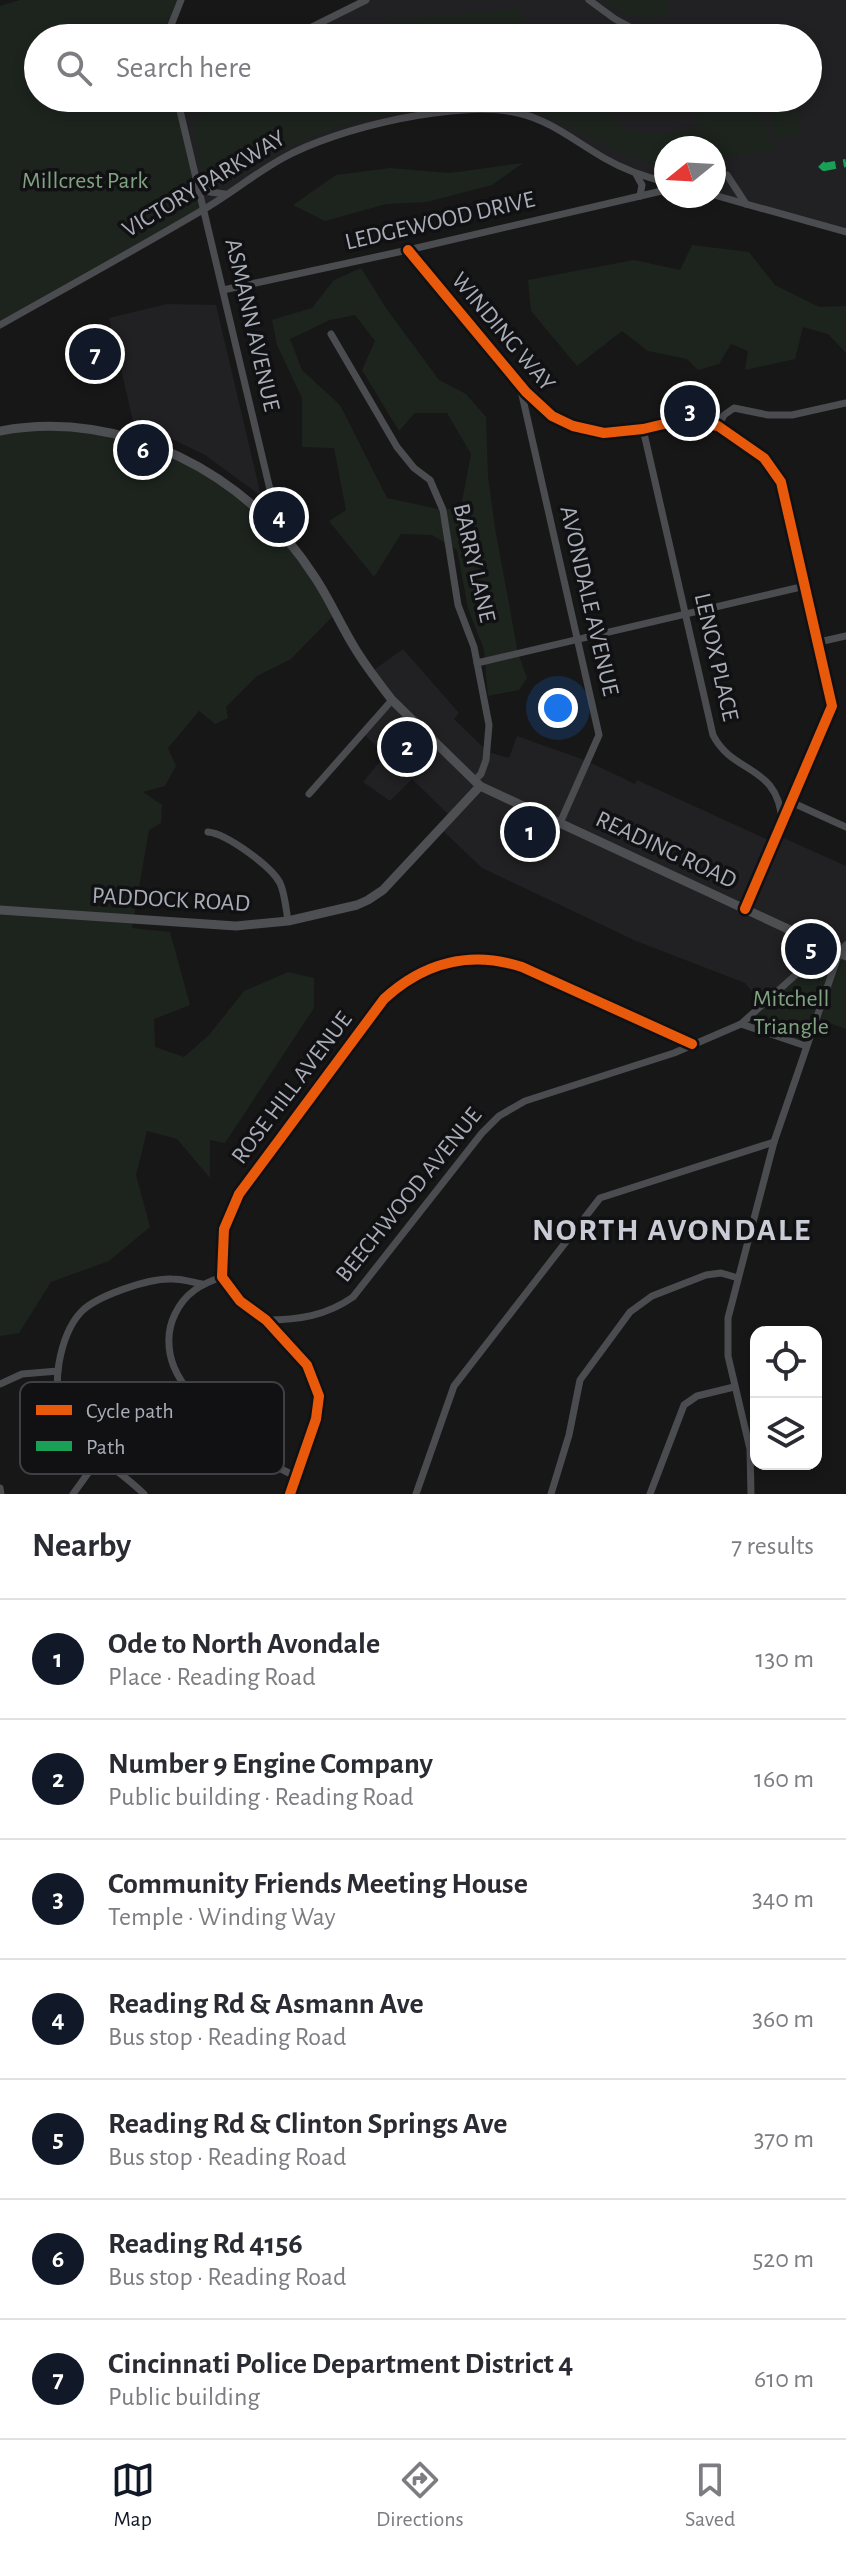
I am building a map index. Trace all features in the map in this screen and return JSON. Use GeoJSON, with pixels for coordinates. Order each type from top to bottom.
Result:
{"type":"FeatureCollection","features":[{"type":"Feature","properties":{"kind":"main road","name":"READING ROAD"},"geometry":{"type":"LineString","coordinates":[[0,431],[50,427],[142,441],[209,472],[268,518],[314,575],[353,646],[392,700],[477,783],[844,952]]}},
{"type":"Feature","properties":{"kind":"main road","name":"PADDOCK ROAD"},"geometry":{"type":"LineString","coordinates":[[0,910],[236,926],[288,921],[357,905],[377,895],[477,783]]}},
{"type":"Feature","properties":{"kind":"street"},"geometry":{"type":"LineString","coordinates":[[172,24],[181,0]]}},
{"type":"Feature","properties":{"kind":"street"},"geometry":{"type":"LineString","coordinates":[[318,24],[366,0]]}},
{"type":"Feature","properties":{"kind":"street"},"geometry":{"type":"LineString","coordinates":[[589,0],[624,24]]}},
{"type":"Feature","properties":{"kind":"street","name":"ASMANN AVENUE"},"geometry":{"type":"LineString","coordinates":[[180,112],[272,498],[268,518]]}},
{"type":"Feature","properties":{"kind":"street","name":"VICTORY PARKWAY"},"geometry":{"type":"LineString","coordinates":[[0,325],[204,210],[284,157],[316,143],[443,112]]}},
{"type":"Feature","properties":{"kind":"street","name":"VICTORY PARKWAY"},"geometry":{"type":"LineString","coordinates":[[509,112],[545,122],[606,159],[654,178]]}},
{"type":"Feature","properties":{"kind":"street"},"geometry":{"type":"LineString","coordinates":[[635,172],[642,185],[640,196]]}},
{"type":"Feature","properties":{"kind":"street"},"geometry":{"type":"LineString","coordinates":[[727,175],[746,204]]}},
{"type":"Feature","properties":{"kind":"street"},"geometry":{"type":"LineString","coordinates":[[197,181],[210,192],[227,194]]}},
{"type":"Feature","properties":{"kind":"street","name":"LEDGEWOOD DRIVE"},"geometry":{"type":"LineString","coordinates":[[223,290],[654,193]]}},
{"type":"Feature","properties":{"kind":"street"},"geometry":{"type":"LineString","coordinates":[[726,198],[846,232]]}},
{"type":"Feature","properties":{"kind":"street","name":"WINDING WAY"},"geometry":{"type":"LineString","coordinates":[[408,250],[542,409],[573,426],[610,433],[681,420],[718,426]]}},
{"type":"Feature","properties":{"kind":"street","name":"BARRY LANE"},"geometry":{"type":"LineString","coordinates":[[331,334],[397,447],[414,468],[430,480],[443,510],[458,605],[471,637],[489,737],[486,760],[477,783]]}},
{"type":"Feature","properties":{"kind":"street","name":"AVONDALE AVENUE"},"geometry":{"type":"LineString","coordinates":[[519,382],[599,735],[560,823]]}},
{"type":"Feature","properties":{"kind":"street"},"geometry":{"type":"LineString","coordinates":[[745,909],[832,706],[784,490],[775,472],[755,450],[718,426],[724,415],[734,408],[768,415],[792,415],[846,403]]}},
{"type":"Feature","properties":{"kind":"street","name":"LENOX PLACE"},"geometry":{"type":"LineString","coordinates":[[643,429],[713,735],[729,756],[757,772],[771,786],[780,807],[782,824]]}},
{"type":"Feature","properties":{"kind":"street"},"geometry":{"type":"LineString","coordinates":[[477,663],[805,586]]}},
{"type":"Feature","properties":{"kind":"street"},"geometry":{"type":"LineString","coordinates":[[819,642],[846,636]]}},
{"type":"Feature","properties":{"kind":"street"},"geometry":{"type":"LineString","coordinates":[[309,794],[392,700]]}},
{"type":"Feature","properties":{"kind":"street"},"geometry":{"type":"LineString","coordinates":[[791,802],[846,827]]}},
{"type":"Feature","properties":{"kind":"street"},"geometry":{"type":"LineString","coordinates":[[208,832],[216,833],[244,850],[276,876],[283,890],[288,921]]}},
{"type":"Feature","properties":{"kind":"street"},"geometry":{"type":"LineString","coordinates":[[751,1494],[750,1449],[734,1387],[726,1329],[774,1142],[806,1046],[844,952]]}},
{"type":"Feature","properties":{"kind":"street","name":"ROSE HILL AVENUE"},"geometry":{"type":"LineString","coordinates":[[222,1277],[224,1229],[240,1192],[384,999],[424,970],[467,959],[508,962],[692,1044]]}},
{"type":"Feature","properties":{"kind":"street","name":"BEECHWOOD AVENUE"},"geometry":{"type":"LineString","coordinates":[[266,1320],[315,1316],[353,1297],[482,1133],[499,1116],[525,1101],[674,1053],[741,1024],[810,962]]}},
{"type":"Feature","properties":{"kind":"street"},"geometry":{"type":"LineString","coordinates":[[741,1024],[806,1046]]}},
{"type":"Feature","properties":{"kind":"street"},"geometry":{"type":"LineString","coordinates":[[416,1494],[454,1386],[600,1198],[774,1142]]}},
{"type":"Feature","properties":{"kind":"street"},"geometry":{"type":"LineString","coordinates":[[551,1494],[569,1435],[580,1380],[630,1312],[652,1296],[706,1275],[721,1273],[738,1278]]}},
{"type":"Feature","properties":{"kind":"street"},"geometry":{"type":"LineString","coordinates":[[183,1382],[177,1374],[169,1348],[171,1322],[188,1294],[202,1284],[222,1277],[246,1307],[266,1320],[307,1365],[318,1390],[316,1419],[290,1494]]}},
{"type":"Feature","properties":{"kind":"street"},"geometry":{"type":"LineString","coordinates":[[58,1382],[64,1344],[75,1320],[92,1304],[162,1279],[202,1284]]}},
{"type":"Feature","properties":{"kind":"street"},"geometry":{"type":"LineString","coordinates":[[0,1384],[22,1374],[58,1371]]}},
{"type":"Feature","properties":{"kind":"street"},"geometry":{"type":"LineString","coordinates":[[650,1494],[684,1405],[697,1396],[734,1387]]}},
{"type":"Feature","properties":{"kind":"street"},"geometry":{"type":"LineString","coordinates":[[284,1469],[296,1476]]}},
{"type":"Feature","properties":{"kind":"street"},"geometry":{"type":"LineString","coordinates":[[73,1494],[87,1474]]}},
{"type":"Feature","properties":{"kind":"street"},"geometry":{"type":"LineString","coordinates":[[119,1474],[144,1494]]}},
{"type":"Feature","properties":{"kind":"street"},"geometry":{"type":"LineString","coordinates":[[0,1488],[1,1494]]}},
{"type":"Feature","properties":{"kind":"shaded area"},"geometry":{"type":"Polygon","coordinates":[[[366,0],[846,0],[846,232],[726,198],[726,136],[654,136],[654,178],[545,122],[519,113],[431,113],[353,131],[300,149],[204,210],[180,112],[822,112],[822,24],[318,24],[366,0]]]}},
{"type":"Feature","properties":{"kind":"shaded area"},"geometry":{"type":"Polygon","coordinates":[[[167,304],[216,305],[261,496],[205,455],[164,435],[134,425],[109,318],[167,304]]]}},
{"type":"Feature","properties":{"kind":"shaded area"},"geometry":{"type":"Polygon","coordinates":[[[403,649],[459,713],[454,719],[488,752],[509,758],[517,736],[587,761],[635,784],[637,780],[773,842],[777,835],[846,866],[846,956],[762,1004],[745,983],[636,941],[482,868],[440,828],[450,816],[412,779],[390,801],[363,782],[385,755],[363,733],[392,700],[371,672],[403,649]]]}},
{"type":"Feature","properties":{"kind":"green space","name":"Millcrest Park"},"geometry":{"type":"Polygon","coordinates":[[[20,0],[181,0],[172,24],[24,24],[24,112],[180,112],[204,210],[0,325],[0,6],[20,0]]]}},
{"type":"Feature","properties":{"kind":"green space"},"geometry":{"type":"Polygon","coordinates":[[[600,0],[668,0],[667,15],[632,15],[615,10],[600,0]]]}},
{"type":"Feature","properties":{"kind":"green space"},"geometry":{"type":"Polygon","coordinates":[[[520,8],[525,22],[385,24],[388,21],[416,18],[420,21],[422,18],[451,14],[454,17],[486,11],[489,14],[520,8]]]}},
{"type":"Feature","properties":{"kind":"green space"},"geometry":{"type":"Polygon","coordinates":[[[205,112],[398,112],[358,121],[246,163],[219,188],[204,179],[192,125],[205,112]]]}},
{"type":"Feature","properties":{"kind":"green space"},"geometry":{"type":"Polygon","coordinates":[[[539,112],[602,112],[631,132],[663,134],[697,129],[696,112],[753,112],[766,125],[774,152],[726,156],[726,136],[654,136],[654,164],[623,154],[539,112]]]}},
{"type":"Feature","properties":{"kind":"green space"},"geometry":{"type":"Polygon","coordinates":[[[769,112],[795,112],[800,121],[798,135],[776,140],[769,112]]]}},
{"type":"Feature","properties":{"kind":"green space"},"geometry":{"type":"Polygon","coordinates":[[[523,163],[492,185],[427,202],[386,204],[325,221],[293,205],[336,175],[390,168],[450,173],[523,163]]]}},
{"type":"Feature","properties":{"kind":"green space"},"geometry":{"type":"Polygon","coordinates":[[[692,245],[749,252],[775,285],[819,307],[846,306],[846,353],[828,334],[803,327],[795,359],[745,370],[748,351],[731,344],[719,364],[698,370],[687,359],[648,351],[622,331],[577,366],[531,311],[528,280],[634,260],[680,270],[692,245]]]}},
{"type":"Feature","properties":{"kind":"green space"},"geometry":{"type":"Polygon","coordinates":[[[361,268],[439,380],[466,394],[486,417],[488,476],[495,528],[518,653],[527,678],[519,690],[488,696],[484,650],[468,608],[457,550],[432,535],[401,534],[374,577],[329,521],[346,510],[334,448],[302,447],[302,398],[277,345],[272,320],[312,308],[334,280],[361,268]],[[355,315],[330,320],[290,339],[302,370],[340,405],[387,498],[443,510],[461,507],[471,454],[447,413],[415,413],[399,431],[362,370],[375,341],[355,315]]]}},
{"type":"Feature","properties":{"kind":"green space"},"geometry":{"type":"Polygon","coordinates":[[[25,428],[107,433],[173,453],[268,518],[336,613],[291,659],[257,676],[226,707],[228,718],[215,724],[199,711],[168,748],[176,766],[165,786],[143,792],[162,805],[161,823],[149,830],[132,928],[170,932],[190,1005],[154,1019],[155,1047],[184,1057],[209,1035],[244,991],[288,972],[314,978],[314,1008],[225,1143],[210,1140],[210,1178],[177,1139],[147,1131],[136,1175],[150,1227],[109,1261],[51,1282],[19,1333],[0,1336],[0,431],[25,428]]]}},
{"type":"Feature","properties":{"kind":"green space","name":"Mitchell Triangle"},"geometry":{"type":"Polygon","coordinates":[[[839,953],[846,956],[846,1029],[816,1018],[806,1046],[741,1024],[810,962],[839,953]]]}},
{"type":"Feature","properties":{"kind":"marked path"},"geometry":{"type":"LineString","coordinates":[[821,164],[824,167],[846,163]]}},
{"type":"Feature","properties":{"kind":"cycle path"},"geometry":{"type":"LineString","coordinates":[[408,250],[526,392],[552,416],[573,426],[604,433],[643,429],[681,420],[718,426],[764,458],[781,482],[832,706],[745,909]]}},
{"type":"Feature","properties":{"kind":"cycle path"},"geometry":{"type":"LineString","coordinates":[[290,1494],[316,1419],[319,1396],[307,1365],[266,1320],[240,1301],[222,1277],[224,1229],[239,1194],[384,999],[415,976],[448,963],[466,960],[503,962],[522,967],[692,1044]]}},
{"type":"Feature","properties":{"kind":"place","name":"Cincinnati Police Department District 4"},"geometry":{"type":"Point","coordinates":[95,354]}},
{"type":"Feature","properties":{"kind":"place","name":"Community Friends Meeting House"},"geometry":{"type":"Point","coordinates":[690,411]}},
{"type":"Feature","properties":{"kind":"place","name":"Reading Rd 4156"},"geometry":{"type":"Point","coordinates":[143,450]}},
{"type":"Feature","properties":{"kind":"place","name":"Reading Rd & Asmann Ave"},"geometry":{"type":"Point","coordinates":[279,517]}},
{"type":"Feature","properties":{"kind":"place","name":"Number 9 Engine Company"},"geometry":{"type":"Point","coordinates":[407,747]}},
{"type":"Feature","properties":{"kind":"place","name":"Ode to North Avondale"},"geometry":{"type":"Point","coordinates":[530,832]}},
{"type":"Feature","properties":{"kind":"place","name":"Reading Rd & Clinton Springs Ave"},"geometry":{"type":"Point","coordinates":[811,949]}},
{"type":"Feature","properties":{"kind":"district","name":"NORTH AVONDALE"},"geometry":{"type":"Point","coordinates":[672,1230]}}]}
